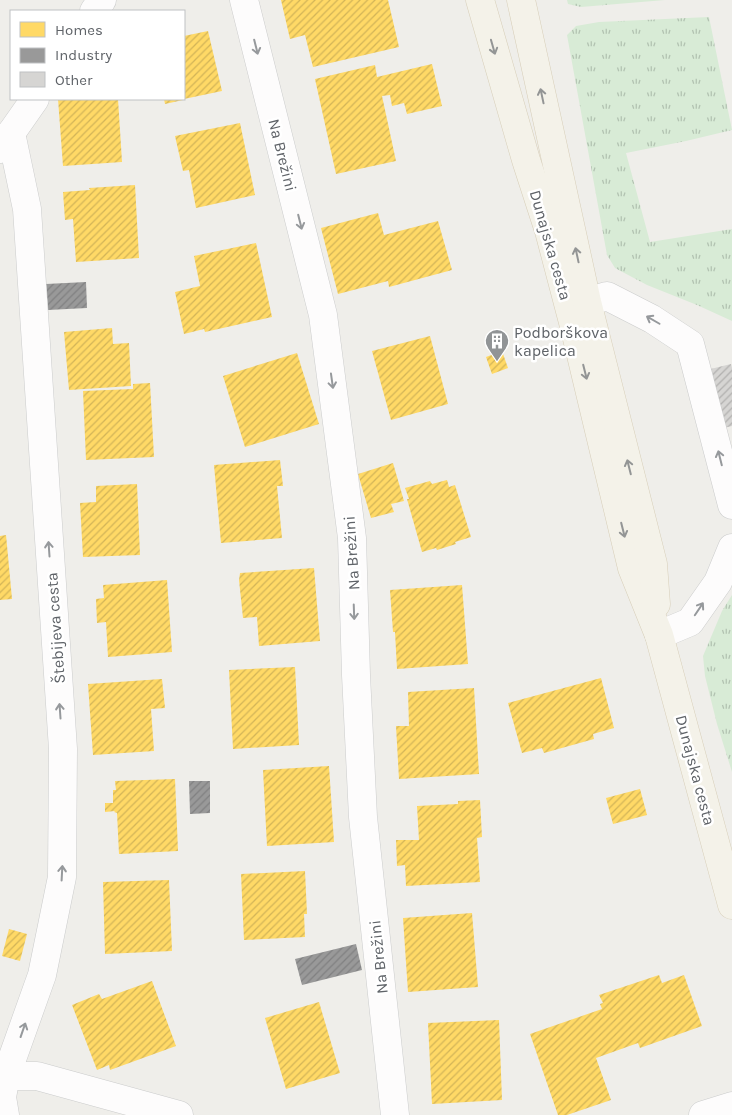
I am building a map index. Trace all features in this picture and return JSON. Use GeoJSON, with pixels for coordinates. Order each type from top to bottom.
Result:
{"type":"FeatureCollection","features":[{"type":"Feature","properties":{"kind":"main road","name":"Dunajska cesta"},"geometry":{"type":"LineString","coordinates":[[480,0],[566,298],[632,568],[659,635],[732,905]]}},
{"type":"Feature","properties":{"kind":"main road","name":"Dunajska cesta"},"geometry":{"type":"LineString","coordinates":[[521,0],[587,302],[653,564],[659,635]]}},
{"type":"Feature","properties":{"kind":"street","name":"Na Brežini"},"geometry":{"type":"LineString","coordinates":[[244,0],[323,315],[352,538],[363,817],[395,1115]]}},
{"type":"Feature","properties":{"kind":"street"},"geometry":{"type":"LineString","coordinates":[[6,141],[34,100]]}},
{"type":"Feature","properties":{"kind":"street","name":"Štebijeva cesta"},"geometry":{"type":"LineString","coordinates":[[5,1115],[2,1097],[3,1076],[42,975],[62,877],[62,749],[27,209],[6,141]]}},
{"type":"Feature","properties":{"kind":"street"},"geometry":{"type":"LineString","coordinates":[[587,302],[607,296],[652,319],[690,344],[732,505]]}},
{"type":"Feature","properties":{"kind":"street"},"geometry":{"type":"LineString","coordinates":[[659,635],[690,622],[718,582],[732,548]]}},
{"type":"Feature","properties":{"kind":"street"},"geometry":{"type":"LineString","coordinates":[[3,1076],[37,1076],[179,1115]]}},
{"type":"Feature","properties":{"kind":"street"},"geometry":{"type":"LineString","coordinates":[[703,1115],[732,1106]]}},
{"type":"Feature","properties":{"kind":"green space"},"geometry":{"type":"Polygon","coordinates":[[[567,0],[665,0],[581,7],[568,4],[567,0]]]}},
{"type":"Feature","properties":{"kind":"green space"},"geometry":{"type":"Polygon","coordinates":[[[709,17],[732,130],[626,153],[650,242],[732,229],[732,321],[647,285],[615,268],[607,255],[567,35],[576,26],[599,22],[709,17]]]}},
{"type":"Feature","properties":{"kind":"green space"},"geometry":{"type":"Polygon","coordinates":[[[732,595],[732,772],[705,676],[703,656],[722,611],[732,595]]]}},
{"type":"Feature","properties":{"kind":"building: Homes"},"geometry":{"type":"Polygon","coordinates":[[[281,0],[388,0],[399,47],[313,67],[305,35],[290,39],[281,0]]]}},
{"type":"Feature","properties":{"kind":"building: Homes"},"geometry":{"type":"Polygon","coordinates":[[[208,31],[222,91],[185,99],[185,36],[208,31]]]}},
{"type":"Feature","properties":{"kind":"building: Homes"},"geometry":{"type":"Polygon","coordinates":[[[432,64],[442,106],[407,114],[404,103],[392,106],[390,95],[382,96],[396,161],[336,174],[315,79],[375,65],[377,77],[432,64]]]}},
{"type":"Feature","properties":{"kind":"building: Homes"},"geometry":{"type":"Polygon","coordinates":[[[58,100],[118,100],[122,162],[63,166],[58,100]]]}},
{"type":"Feature","properties":{"kind":"building: Homes"},"geometry":{"type":"Polygon","coordinates":[[[164,100],[183,100],[165,104],[164,100]]]}},
{"type":"Feature","properties":{"kind":"building: Homes"},"geometry":{"type":"Polygon","coordinates":[[[240,123],[255,195],[196,208],[189,170],[183,171],[175,136],[240,123]]]}},
{"type":"Feature","properties":{"kind":"building: Homes"},"geometry":{"type":"Polygon","coordinates":[[[135,185],[139,258],[76,262],[73,219],[65,220],[63,192],[135,185]]]}},
{"type":"Feature","properties":{"kind":"building: Homes"},"geometry":{"type":"Polygon","coordinates":[[[378,213],[384,235],[438,221],[452,270],[389,287],[388,281],[338,294],[321,228],[378,213]]]}},
{"type":"Feature","properties":{"kind":"building: Homes"},"geometry":{"type":"Polygon","coordinates":[[[256,243],[272,317],[205,332],[204,329],[184,334],[175,292],[200,286],[194,256],[256,243]]]}},
{"type":"Feature","properties":{"kind":"building: Homes"},"geometry":{"type":"Polygon","coordinates":[[[112,328],[113,344],[129,343],[131,386],[69,390],[64,332],[112,328]]]}},
{"type":"Feature","properties":{"kind":"building: Homes"},"geometry":{"type":"Polygon","coordinates":[[[430,336],[448,404],[391,420],[372,351],[430,336]]]}},
{"type":"Feature","properties":{"kind":"building: Homes","name":"Podborškova kapelica"},"geometry":{"type":"Polygon","coordinates":[[[502,351],[508,368],[492,374],[486,357],[502,351]]]}},
{"type":"Feature","properties":{"kind":"building: Homes"},"geometry":{"type":"Polygon","coordinates":[[[297,353],[319,424],[245,447],[223,376],[297,353]]]}},
{"type":"Feature","properties":{"kind":"building: Homes"},"geometry":{"type":"Polygon","coordinates":[[[150,383],[154,457],[86,460],[83,391],[133,389],[133,384],[150,383]]]}},
{"type":"Feature","properties":{"kind":"building: Homes"},"geometry":{"type":"Polygon","coordinates":[[[280,460],[283,486],[277,486],[282,538],[221,543],[214,465],[280,460]]]}},
{"type":"Feature","properties":{"kind":"building: Homes"},"geometry":{"type":"Polygon","coordinates":[[[393,463],[404,501],[391,504],[394,512],[371,518],[358,474],[393,463]]]}},
{"type":"Feature","properties":{"kind":"building: Homes"},"geometry":{"type":"Polygon","coordinates":[[[447,480],[449,487],[455,485],[471,537],[437,550],[436,548],[422,552],[405,488],[430,481],[432,484],[447,480]]]}},
{"type":"Feature","properties":{"kind":"building: Homes"},"geometry":{"type":"Polygon","coordinates":[[[137,484],[140,555],[83,557],[80,503],[96,502],[96,486],[137,484]]]}},
{"type":"Feature","properties":{"kind":"building: Homes"},"geometry":{"type":"Polygon","coordinates":[[[6,535],[12,599],[0,600],[0,536],[6,535]]]}},
{"type":"Feature","properties":{"kind":"building: Homes"},"geometry":{"type":"Polygon","coordinates":[[[314,568],[320,641],[259,646],[257,617],[243,618],[240,573],[314,568]]]}},
{"type":"Feature","properties":{"kind":"building: Homes"},"geometry":{"type":"Polygon","coordinates":[[[167,580],[172,652],[108,657],[106,622],[97,623],[96,599],[104,598],[103,585],[167,580]]]}},
{"type":"Feature","properties":{"kind":"building: Homes"},"geometry":{"type":"Polygon","coordinates":[[[462,585],[468,664],[397,669],[390,590],[462,585]]]}},
{"type":"Feature","properties":{"kind":"building: Homes"},"geometry":{"type":"Polygon","coordinates":[[[295,667],[299,745],[233,749],[229,670],[295,667]]]}},
{"type":"Feature","properties":{"kind":"building: Homes"},"geometry":{"type":"Polygon","coordinates":[[[601,678],[614,728],[593,734],[594,739],[544,753],[542,748],[522,753],[508,703],[601,678]]]}},
{"type":"Feature","properties":{"kind":"building: Homes"},"geometry":{"type":"Polygon","coordinates":[[[162,679],[165,708],[151,709],[154,751],[93,755],[88,684],[162,679]]]}},
{"type":"Feature","properties":{"kind":"building: Homes"},"geometry":{"type":"Polygon","coordinates":[[[474,688],[479,774],[399,779],[396,726],[409,726],[408,692],[474,688]]]}},
{"type":"Feature","properties":{"kind":"building: Homes"},"geometry":{"type":"Polygon","coordinates":[[[329,766],[334,842],[267,846],[263,770],[329,766]]]}},
{"type":"Feature","properties":{"kind":"building: Homes"},"geometry":{"type":"Polygon","coordinates":[[[175,779],[178,851],[119,854],[117,813],[115,811],[105,812],[105,803],[113,803],[113,790],[116,790],[115,781],[175,779]]]}},
{"type":"Feature","properties":{"kind":"building: Homes"},"geometry":{"type":"Polygon","coordinates":[[[640,789],[647,815],[613,824],[606,798],[640,789]]]}},
{"type":"Feature","properties":{"kind":"building: Homes"},"geometry":{"type":"Polygon","coordinates":[[[480,800],[482,837],[477,838],[480,882],[406,886],[405,865],[397,866],[396,840],[419,840],[417,806],[458,804],[458,801],[480,800]]]}},
{"type":"Feature","properties":{"kind":"building: Homes"},"geometry":{"type":"Polygon","coordinates":[[[305,871],[307,914],[304,914],[305,937],[244,940],[241,874],[305,871]]]}},
{"type":"Feature","properties":{"kind":"building: Homes"},"geometry":{"type":"Polygon","coordinates":[[[169,880],[172,951],[105,954],[103,882],[169,880]]]}},
{"type":"Feature","properties":{"kind":"building: Homes"},"geometry":{"type":"Polygon","coordinates":[[[472,913],[478,987],[408,992],[403,918],[472,913]]]}},
{"type":"Feature","properties":{"kind":"building: Homes"},"geometry":{"type":"Polygon","coordinates":[[[9,929],[27,934],[20,961],[2,956],[9,929]]]}},
{"type":"Feature","properties":{"kind":"building: Homes"},"geometry":{"type":"Polygon","coordinates":[[[659,975],[662,983],[684,975],[702,1026],[640,1048],[638,1043],[596,1058],[611,1100],[567,1115],[558,1115],[530,1034],[602,1009],[600,1004],[603,1003],[599,995],[659,975]]]}},
{"type":"Feature","properties":{"kind":"building: Homes"},"geometry":{"type":"Polygon","coordinates":[[[152,981],[176,1046],[110,1070],[109,1065],[97,1070],[72,1005],[99,994],[102,999],[152,981]]]}},
{"type":"Feature","properties":{"kind":"building: Homes"},"geometry":{"type":"Polygon","coordinates":[[[319,1002],[340,1073],[286,1089],[265,1018],[319,1002]]]}},
{"type":"Feature","properties":{"kind":"building: Homes"},"geometry":{"type":"Polygon","coordinates":[[[499,1020],[502,1100],[432,1104],[428,1023],[499,1020]]]}},
{"type":"Feature","properties":{"kind":"building: Industry"},"geometry":{"type":"Polygon","coordinates":[[[86,282],[87,308],[48,310],[46,284],[86,282]]]}},
{"type":"Feature","properties":{"kind":"building: Industry"},"geometry":{"type":"Polygon","coordinates":[[[189,781],[210,781],[210,813],[190,814],[189,781]]]}},
{"type":"Feature","properties":{"kind":"building: Industry"},"geometry":{"type":"Polygon","coordinates":[[[356,944],[362,970],[302,985],[295,959],[356,944]]]}},
{"type":"Feature","properties":{"kind":"building: Other"},"geometry":{"type":"Polygon","coordinates":[[[731,364],[732,426],[703,433],[690,374],[731,364]]]}},
{"type":"Feature","properties":{"kind":"place","name":"Podborškova kapelica"},"geometry":{"type":"Point","coordinates":[497,362]}}]}
